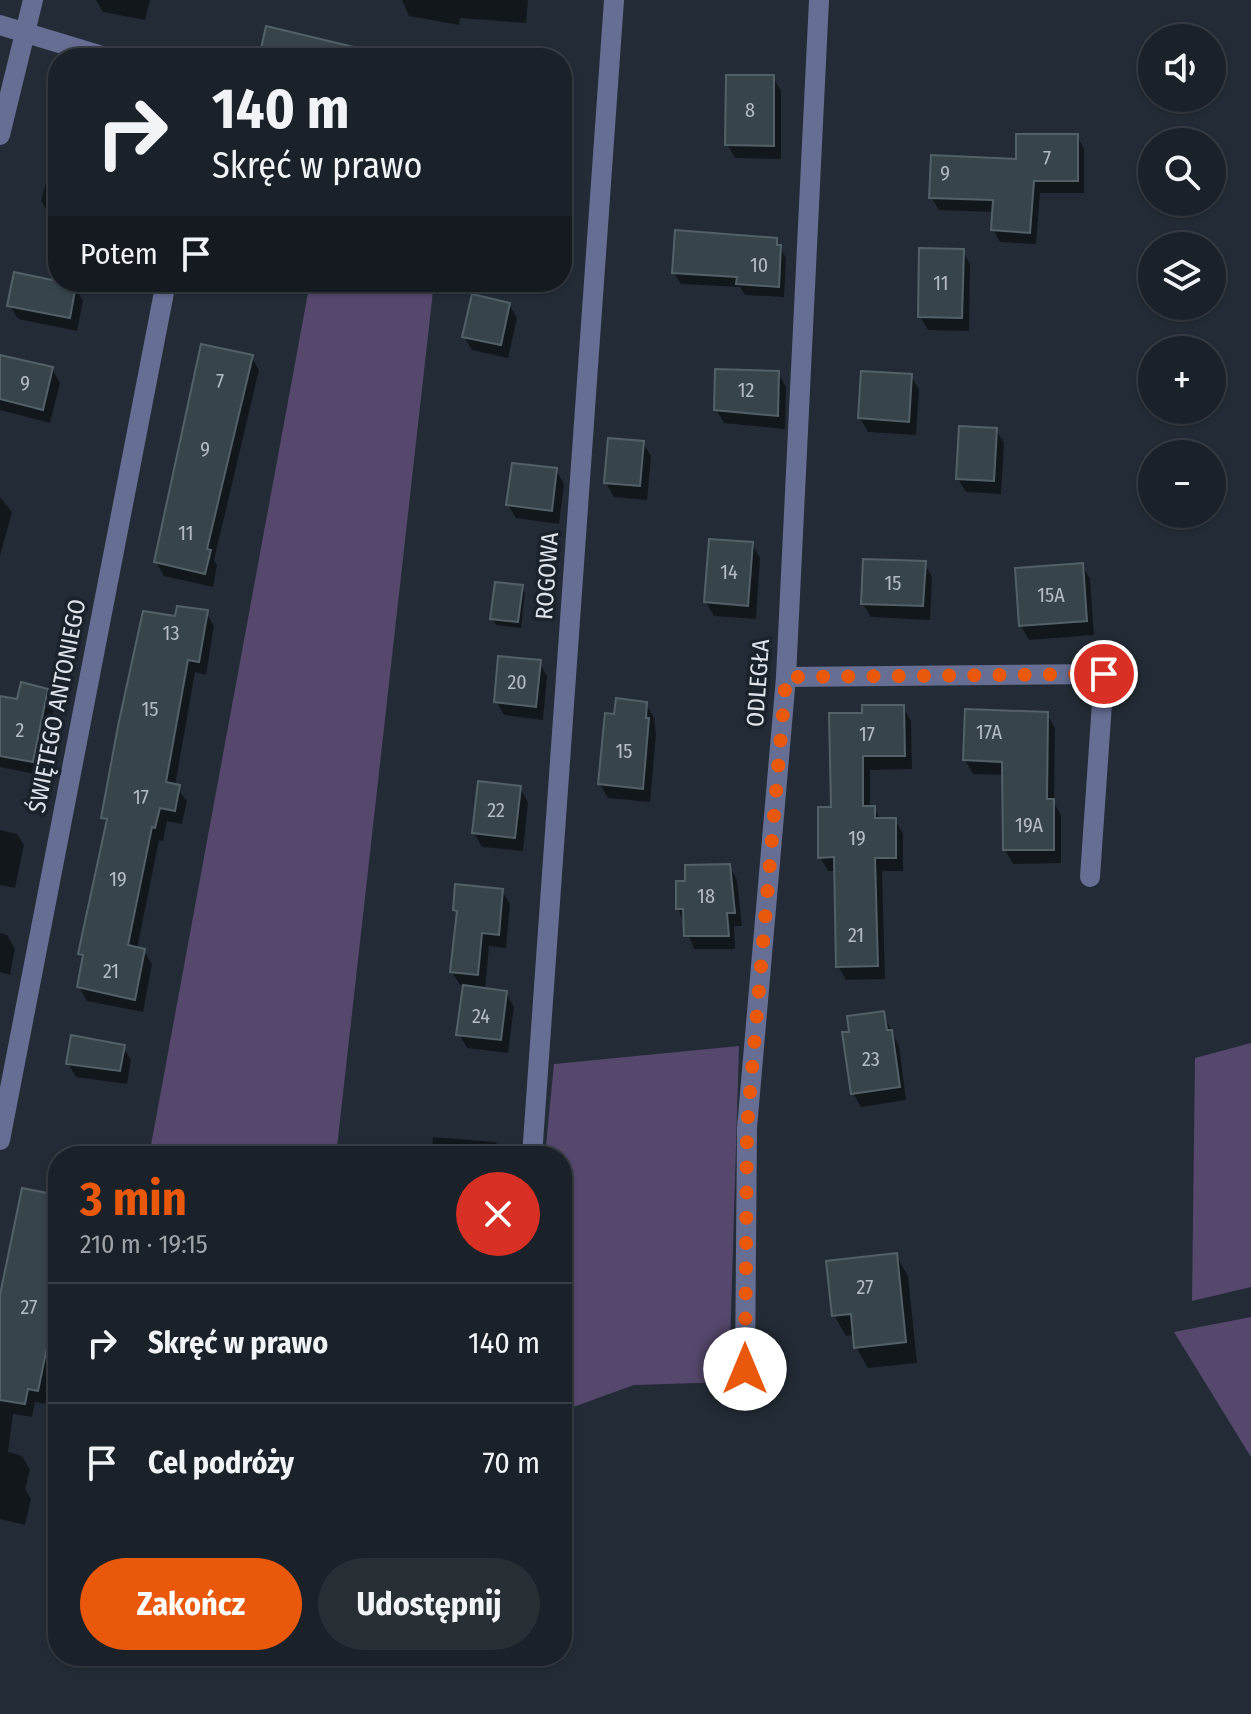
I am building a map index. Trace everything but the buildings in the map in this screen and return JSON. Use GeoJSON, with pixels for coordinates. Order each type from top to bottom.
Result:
{"type":"FeatureCollection","features":[{"type":"Feature","properties":{"kind":"street"},"geometry":{"type":"LineString","coordinates":[[0,135],[33,0]]}},
{"type":"Feature","properties":{"kind":"street","name":"ROGOWA"},"geometry":{"type":"LineString","coordinates":[[533,1146],[614,0]]}},
{"type":"Feature","properties":{"kind":"street","name":"ODLEGŁA"},"geometry":{"type":"LineString","coordinates":[[745,1369],[747,1128],[786,677],[819,0]]}},
{"type":"Feature","properties":{"kind":"street"},"geometry":{"type":"LineString","coordinates":[[0,25],[78,48]]}},
{"type":"Feature","properties":{"kind":"street","name":"ŚWIĘTEGO ANTONIEGO"},"geometry":{"type":"LineString","coordinates":[[0,1140],[164,292]]}},
{"type":"Feature","properties":{"kind":"street"},"geometry":{"type":"LineString","coordinates":[[786,677],[1104,674],[1090,877]]}},
{"type":"Feature","properties":{"kind":"shaded area"},"geometry":{"type":"Polygon","coordinates":[[[308,292],[433,292],[337,1146],[151,1146],[308,292]]]}},
{"type":"Feature","properties":{"kind":"shaded area"},"geometry":{"type":"Polygon","coordinates":[[[1251,1043],[1251,1287],[1192,1301],[1195,1058],[1251,1043]]]}},
{"type":"Feature","properties":{"kind":"shaded area"},"geometry":{"type":"Polygon","coordinates":[[[739,1046],[729,1382],[634,1385],[572,1407],[572,1146],[546,1146],[554,1064],[739,1046]]]}},
{"type":"Feature","properties":{"kind":"shaded area"},"geometry":{"type":"Polygon","coordinates":[[[1251,1317],[1251,1457],[1174,1332],[1251,1317]]]}},
{"type":"Feature","properties":{"kind":"route"},"geometry":{"type":"LineString","coordinates":[[745,1369],[747,1128],[786,677],[1104,674]]}}]}
